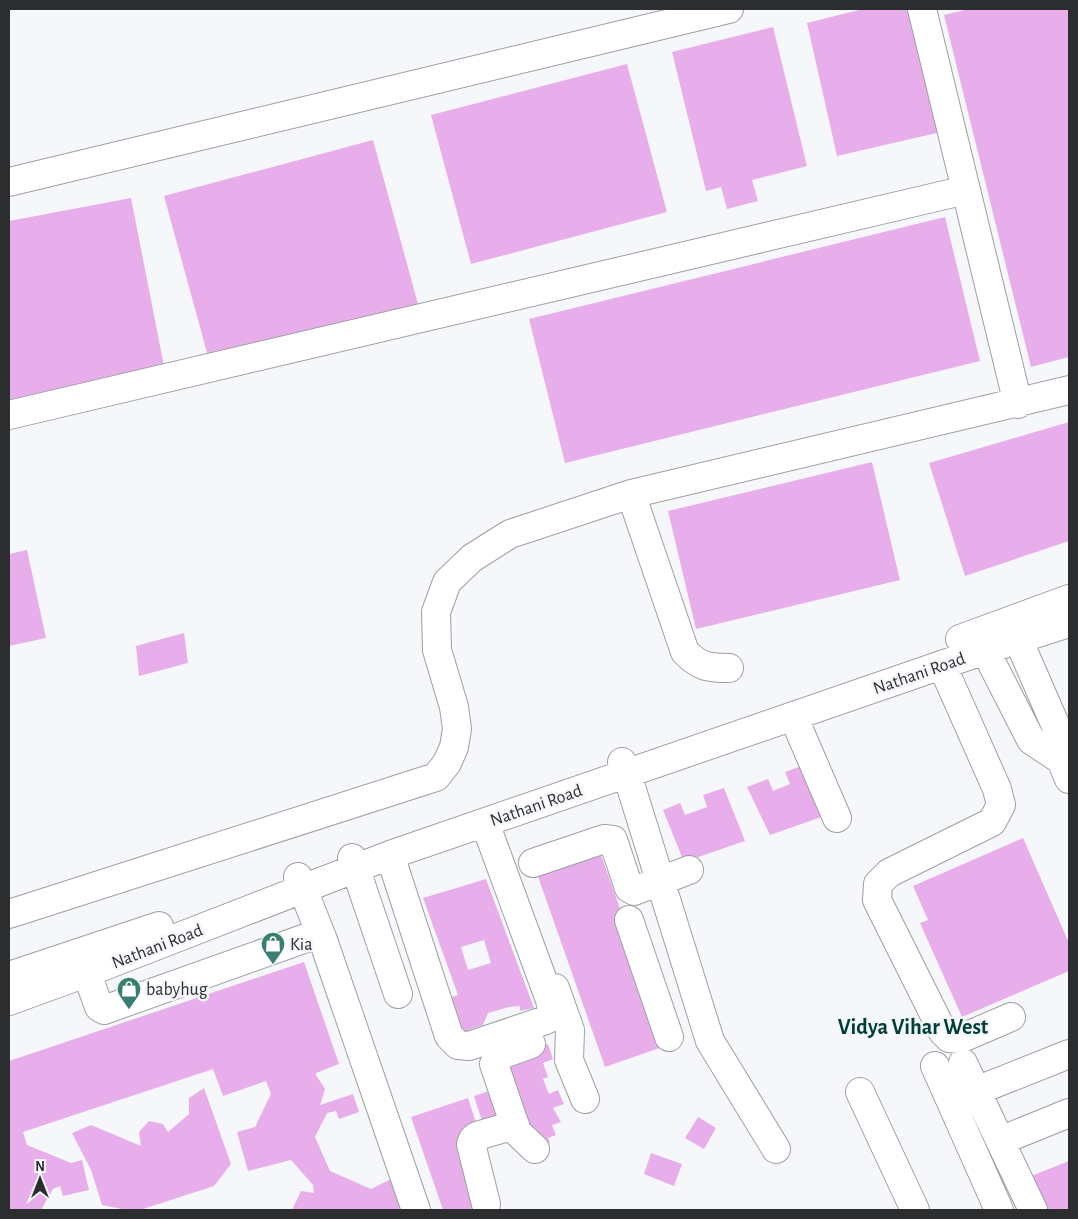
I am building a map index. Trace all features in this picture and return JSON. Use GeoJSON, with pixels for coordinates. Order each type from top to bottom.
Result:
{"type":"FeatureCollection","features":[{"type":"Feature","properties":{"kind":"street"},"geometry":{"type":"LineString","coordinates":[[9,182],[729,9]]}},
{"type":"Feature","properties":{"kind":"street"},"geometry":{"type":"LineString","coordinates":[[922,9],[1018,404]]}},
{"type":"Feature","properties":{"kind":"street"},"geometry":{"type":"LineString","coordinates":[[9,415],[966,190]]}},
{"type":"Feature","properties":{"kind":"street"},"geometry":{"type":"LineString","coordinates":[[9,914],[436,777],[448,764],[454,747],[457,729],[454,707],[437,650],[436,612],[447,582],[472,558],[510,534],[630,494],[1018,404],[1069,390]]}},
{"type":"Feature","properties":{"kind":"street"},"geometry":{"type":"LineString","coordinates":[[630,494],[685,652],[695,662],[708,668],[729,668]]}},
{"type":"Feature","properties":{"kind":"street","name":"Nathani Road"},"geometry":{"type":"LineString","coordinates":[[800,709],[1069,599]]}},
{"type":"Feature","properties":{"kind":"street","name":"Nathani Road"},"geometry":{"type":"LineString","coordinates":[[9,1002],[83,963],[354,863],[633,765],[800,709],[1069,623]]}},
{"type":"Feature","properties":{"kind":"street"},"geometry":{"type":"LineString","coordinates":[[1018,639],[1058,731],[1065,770]]}},
{"type":"Feature","properties":{"kind":"street"},"geometry":{"type":"LineString","coordinates":[[985,650],[1031,740],[1065,770]]}},
{"type":"Feature","properties":{"kind":"street"},"geometry":{"type":"LineString","coordinates":[[942,665],[997,789],[1001,805],[992,822],[889,873],[878,884],[877,900],[943,1032],[949,1038],[960,1039],[1011,1017]]}},
{"type":"Feature","properties":{"kind":"street"},"geometry":{"type":"LineString","coordinates":[[800,709],[837,818]]}},
{"type":"Feature","properties":{"kind":"street"},"geometry":{"type":"LineString","coordinates":[[633,765],[675,876],[684,955],[710,1041],[776,1149]]}},
{"type":"Feature","properties":{"kind":"street","name":"Nathani Road"},"geometry":{"type":"LineString","coordinates":[[354,863],[390,855],[489,821],[633,765]]}},
{"type":"Feature","properties":{"kind":"street"},"geometry":{"type":"LineString","coordinates":[[390,855],[449,1036],[458,1045],[469,1046],[546,1020],[552,1012],[550,1000],[489,821]]}},
{"type":"Feature","properties":{"kind":"street"},"geometry":{"type":"LineString","coordinates":[[489,821],[570,1030],[569,1060],[585,1099]]}},
{"type":"Feature","properties":{"kind":"street"},"geometry":{"type":"LineString","coordinates":[[533,863],[564,843],[604,838],[613,840],[629,888],[634,891],[675,876]]}},
{"type":"Feature","properties":{"kind":"street"},"geometry":{"type":"LineString","coordinates":[[354,863],[398,994]]}},
{"type":"Feature","properties":{"kind":"street"},"geometry":{"type":"LineString","coordinates":[[308,880],[320,933],[416,1210]]}},
{"type":"Feature","properties":{"kind":"street"},"geometry":{"type":"LineString","coordinates":[[308,880],[359,991]]}},
{"type":"Feature","properties":{"kind":"street"},"geometry":{"type":"LineString","coordinates":[[629,920],[670,1037]]}},
{"type":"Feature","properties":{"kind":"street"},"geometry":{"type":"LineString","coordinates":[[83,963],[99,1007],[104,1010],[320,933]]}},
{"type":"Feature","properties":{"kind":"street"},"geometry":{"type":"LineString","coordinates":[[646,968],[684,955]]}},
{"type":"Feature","properties":{"kind":"street","name":"Nathani Road"},"geometry":{"type":"LineString","coordinates":[[9,976],[83,963]]}},
{"type":"Feature","properties":{"kind":"street"},"geometry":{"type":"LineString","coordinates":[[535,1149],[517,1132],[514,1126],[494,1068],[494,1060],[498,1056],[570,1030]]}},
{"type":"Feature","properties":{"kind":"street"},"geometry":{"type":"LineString","coordinates":[[976,1091],[1069,1054]]}},
{"type":"Feature","properties":{"kind":"street"},"geometry":{"type":"LineString","coordinates":[[963,1063],[1033,1210]]}},
{"type":"Feature","properties":{"kind":"street"},"geometry":{"type":"LineString","coordinates":[[935,1066],[999,1210]]}},
{"type":"Feature","properties":{"kind":"street"},"geometry":{"type":"LineString","coordinates":[[860,1092],[915,1210]]}},
{"type":"Feature","properties":{"kind":"street"},"geometry":{"type":"LineString","coordinates":[[1000,1141],[1069,1113]]}},
{"type":"Feature","properties":{"kind":"street"},"geometry":{"type":"LineString","coordinates":[[486,1204],[471,1144],[477,1136],[514,1126]]}},
{"type":"Feature","properties":{"kind":"building"},"geometry":{"type":"Polygon","coordinates":[[[863,9],[909,9],[941,132],[837,156],[807,23],[863,9]]]}},
{"type":"Feature","properties":{"kind":"building"},"geometry":{"type":"Polygon","coordinates":[[[969,9],[1069,9],[1069,357],[1031,367],[944,15],[969,9]]]}},
{"type":"Feature","properties":{"kind":"building"},"geometry":{"type":"Polygon","coordinates":[[[773,27],[807,166],[752,180],[758,201],[727,209],[721,187],[706,191],[672,52],[773,27]]]}},
{"type":"Feature","properties":{"kind":"building"},"geometry":{"type":"Polygon","coordinates":[[[627,64],[667,212],[471,264],[431,115],[627,64]]]}},
{"type":"Feature","properties":{"kind":"building"},"geometry":{"type":"Polygon","coordinates":[[[373,140],[418,304],[209,360],[164,196],[373,140]]]}},
{"type":"Feature","properties":{"kind":"building"},"geometry":{"type":"Polygon","coordinates":[[[131,198],[165,371],[9,407],[9,221],[131,198]]]}},
{"type":"Feature","properties":{"kind":"building"},"geometry":{"type":"Polygon","coordinates":[[[945,217],[980,361],[565,463],[529,319],[945,217]]]}},
{"type":"Feature","properties":{"kind":"building"},"geometry":{"type":"Polygon","coordinates":[[[1069,422],[1069,541],[965,576],[929,463],[1069,422]]]}},
{"type":"Feature","properties":{"kind":"building"},"geometry":{"type":"Polygon","coordinates":[[[872,462],[900,580],[696,629],[668,511],[872,462]]]}},
{"type":"Feature","properties":{"kind":"building"},"geometry":{"type":"Polygon","coordinates":[[[27,550],[46,638],[9,646],[9,554],[27,550]]]}},
{"type":"Feature","properties":{"kind":"building"},"geometry":{"type":"Polygon","coordinates":[[[184,633],[188,663],[139,676],[136,646],[184,633]]]}},
{"type":"Feature","properties":{"kind":"building"},"geometry":{"type":"Polygon","coordinates":[[[804,765],[827,815],[770,835],[747,787],[768,779],[773,791],[790,784],[785,772],[804,765]]]}},
{"type":"Feature","properties":{"kind":"building"},"geometry":{"type":"Polygon","coordinates":[[[724,788],[745,841],[684,862],[663,810],[680,803],[685,815],[707,807],[703,795],[724,788]]]}},
{"type":"Feature","properties":{"kind":"building"},"geometry":{"type":"Polygon","coordinates":[[[1023,838],[1069,943],[1069,971],[962,1017],[920,923],[928,920],[913,886],[1023,838]]]}},
{"type":"Feature","properties":{"kind":"building"},"geometry":{"type":"Polygon","coordinates":[[[598,846],[668,1045],[605,1067],[535,868],[598,846]]]}},
{"type":"Feature","properties":{"kind":"building"},"geometry":{"type":"Polygon","coordinates":[[[486,879],[534,1008],[520,1011],[520,1006],[509,1007],[488,1013],[483,1025],[460,1033],[448,998],[458,995],[423,898],[486,879]],[[484,940],[461,947],[468,970],[491,963],[484,940]]]}},
{"type":"Feature","properties":{"kind":"building"},"geometry":{"type":"Polygon","coordinates":[[[304,962],[339,1064],[316,1073],[325,1089],[320,1105],[353,1094],[359,1112],[339,1119],[336,1111],[327,1113],[315,1137],[330,1171],[371,1189],[391,1179],[404,1207],[396,1210],[292,1210],[301,1191],[314,1193],[313,1185],[291,1160],[248,1171],[237,1132],[255,1127],[271,1094],[266,1081],[223,1096],[213,1069],[23,1132],[27,1145],[71,1163],[82,1160],[89,1190],[63,1196],[60,1186],[53,1189],[41,1210],[9,1210],[9,1061],[304,962]]]}},
{"type":"Feature","properties":{"kind":"building"},"geometry":{"type":"Polygon","coordinates":[[[548,1044],[553,1059],[543,1063],[548,1077],[543,1079],[549,1094],[558,1090],[564,1104],[553,1108],[561,1122],[552,1125],[556,1135],[548,1138],[550,1143],[540,1147],[497,1066],[510,1057],[548,1044]]]}},
{"type":"Feature","properties":{"kind":"building"},"geometry":{"type":"Polygon","coordinates":[[[204,1088],[231,1164],[214,1186],[140,1210],[127,1210],[102,1205],[91,1170],[72,1133],[91,1125],[141,1146],[139,1132],[149,1121],[163,1124],[168,1132],[189,1114],[189,1098],[204,1088]]]}},
{"type":"Feature","properties":{"kind":"building"},"geometry":{"type":"Polygon","coordinates":[[[498,1088],[509,1118],[459,1135],[480,1210],[443,1210],[411,1117],[468,1098],[476,1123],[482,1121],[474,1096],[498,1088]]]}},
{"type":"Feature","properties":{"kind":"building"},"geometry":{"type":"Polygon","coordinates":[[[698,1117],[716,1128],[704,1149],[685,1138],[698,1117]]]}},
{"type":"Feature","properties":{"kind":"building"},"geometry":{"type":"Polygon","coordinates":[[[651,1153],[682,1164],[674,1186],[644,1174],[651,1153]]]}},
{"type":"Feature","properties":{"kind":"building"},"geometry":{"type":"Polygon","coordinates":[[[1069,1161],[1069,1210],[1049,1210],[1031,1176],[1069,1161]]]}},
{"type":"Feature","properties":{"kind":"place","name":"Kia"},"geometry":{"type":"Point","coordinates":[273,965]}},
{"type":"Feature","properties":{"kind":"place","name":"babyhug"},"geometry":{"type":"Point","coordinates":[129,1010]}},
{"type":"Feature","properties":{"kind":"district","name":"Vidya Vihar West"},"geometry":{"type":"Point","coordinates":[913,1026]}}]}
